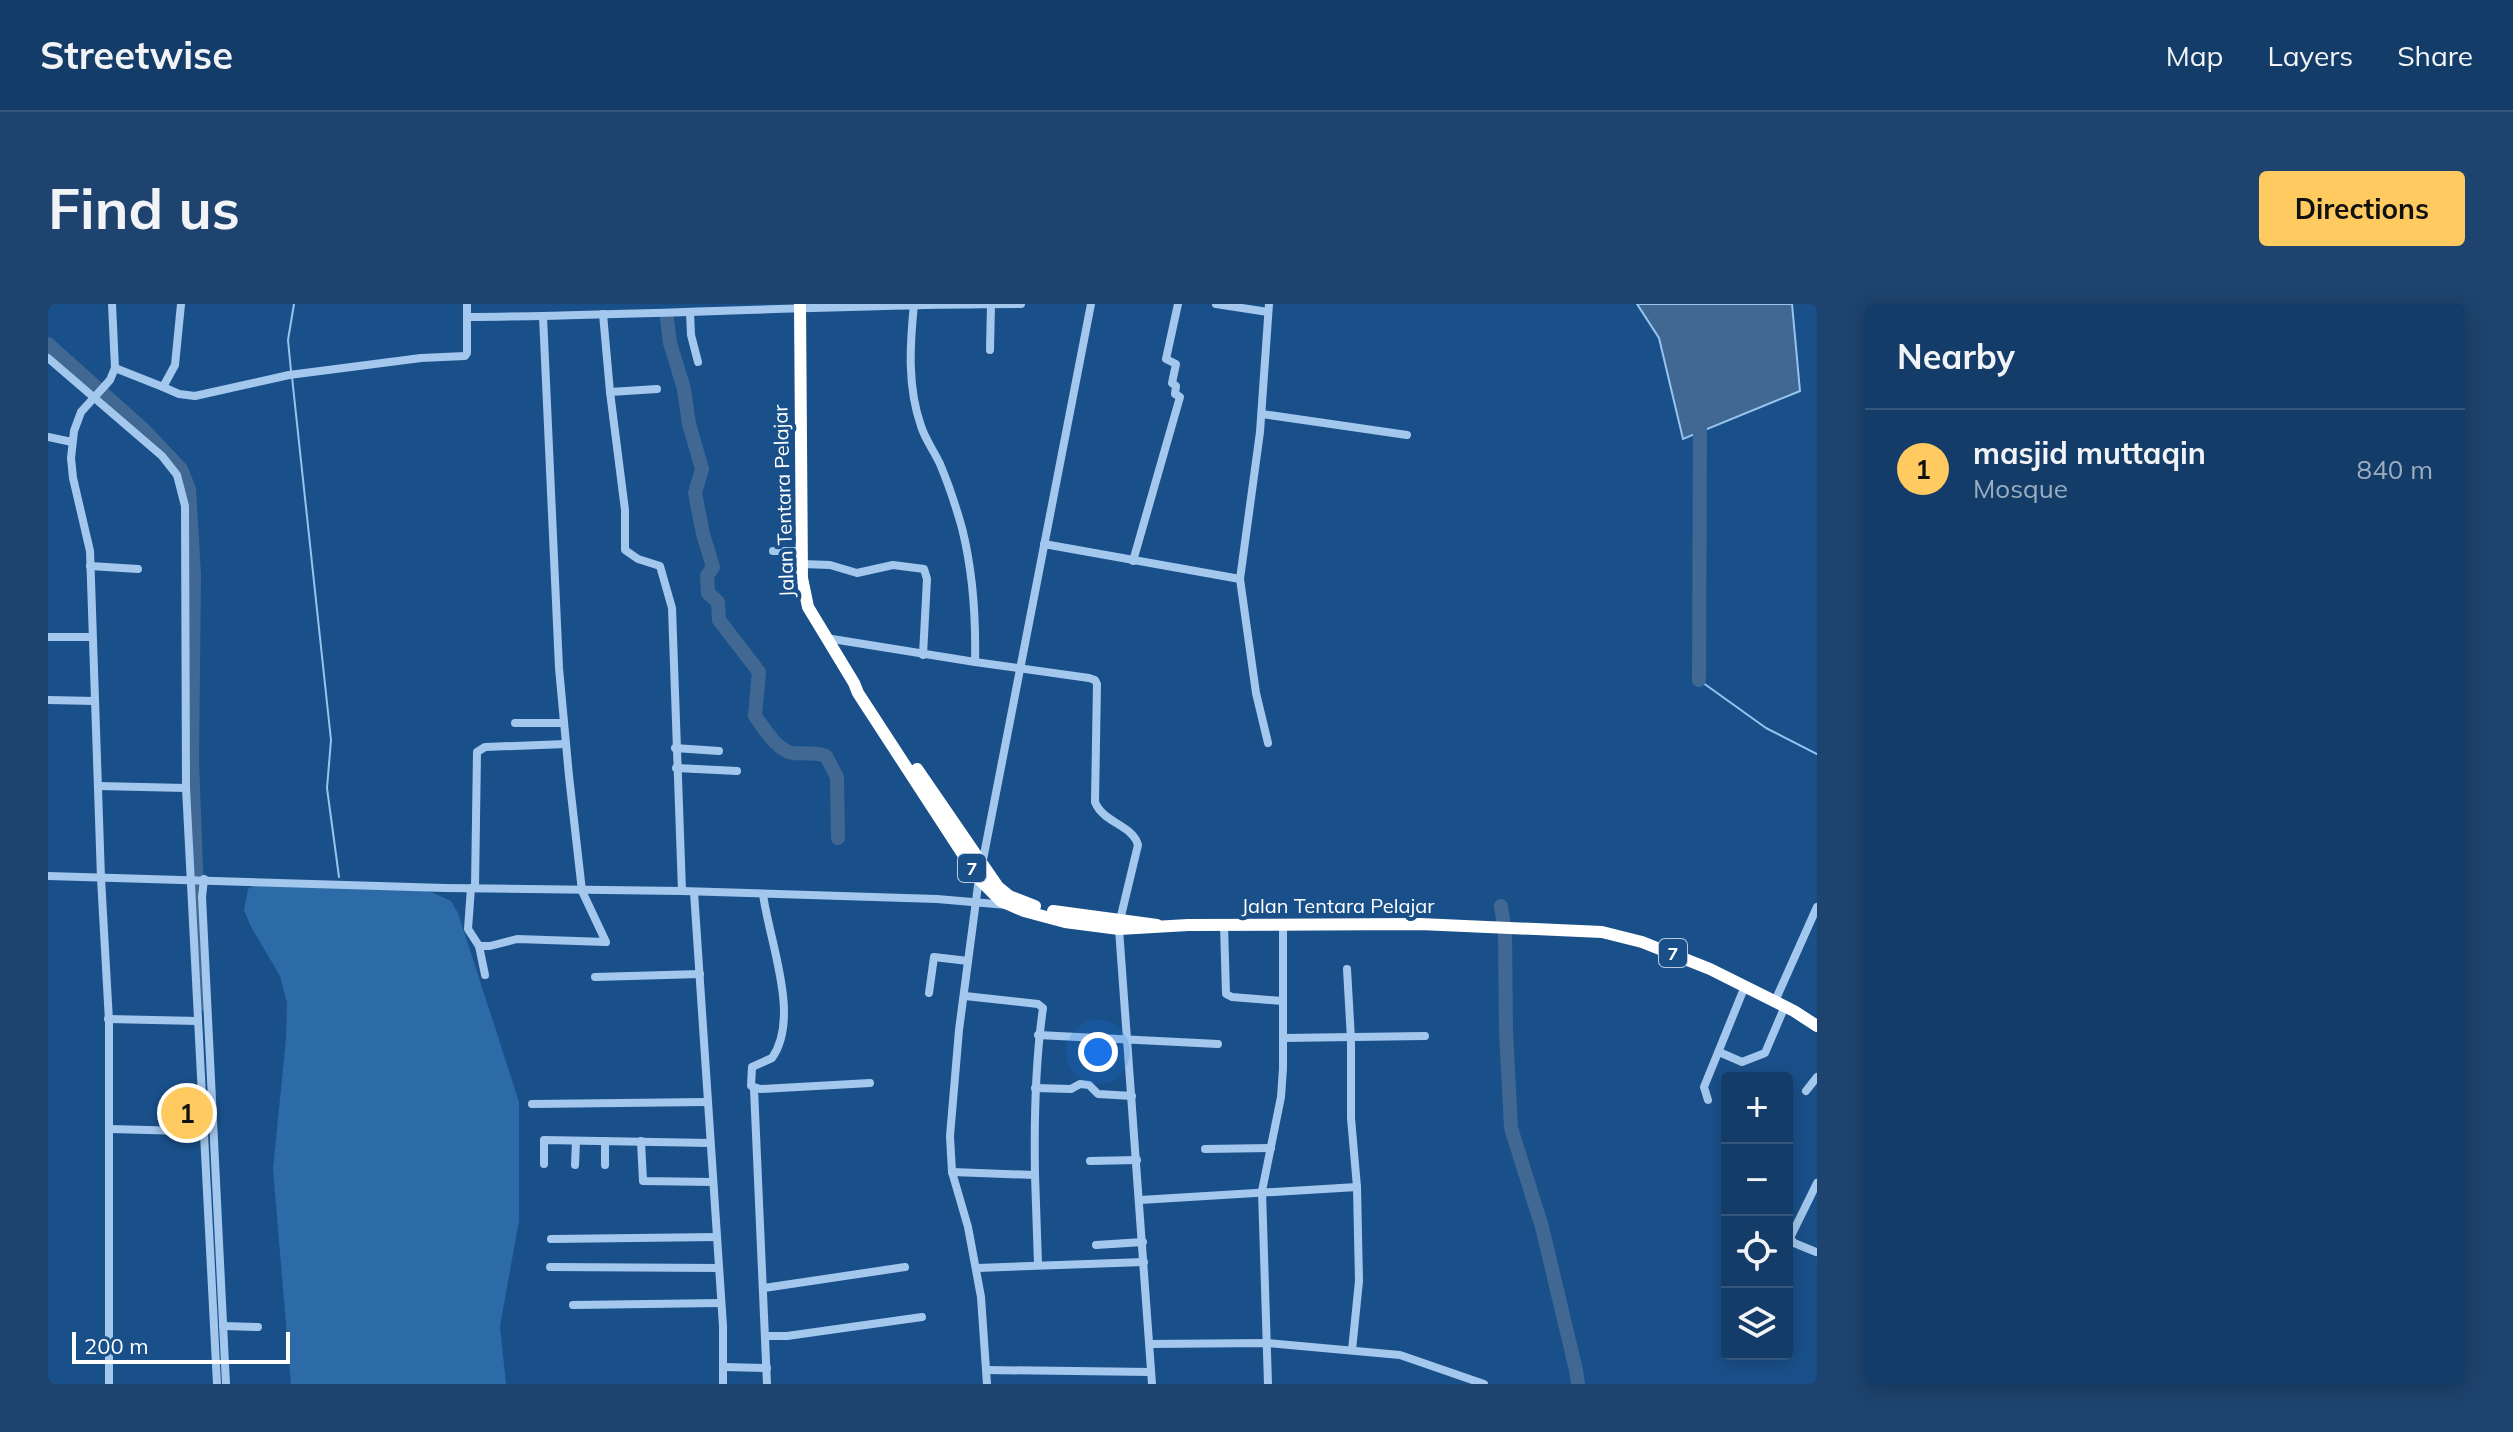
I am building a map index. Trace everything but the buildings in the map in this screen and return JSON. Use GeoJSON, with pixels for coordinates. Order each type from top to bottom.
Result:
{"type":"FeatureCollection","features":[{"type":"Feature","properties":{"kind":"highway","name":"Jalan Tentara Pelajar"},"geometry":{"type":"LineString","coordinates":[[800,307],[802,558],[808,607],[858,693],[979,879],[995,897],[1065,922],[1120,924],[1145,930],[1162,926],[1283,925],[1514,927],[1602,932],[1624,936],[1682,957],[1745,986]]}},
{"type":"Feature","properties":{"kind":"highway","name":"Jalan Tentara Pelajar"},"geometry":{"type":"LineString","coordinates":[[854,683],[864,690],[982,865],[1013,903]]}},
{"type":"Feature","properties":{"kind":"highway","name":"7"},"geometry":{"type":"LineString","coordinates":[[1745,986],[1817,1026]]}},
{"type":"Feature","properties":{"kind":"street"},"geometry":{"type":"LineString","coordinates":[[109,1384],[108,1019],[90,542],[73,478],[72,442],[81,412],[110,380],[115,368],[112,304]]}},
{"type":"Feature","properties":{"kind":"street"},"geometry":{"type":"LineString","coordinates":[[163,387],[175,365],[181,304]]}},
{"type":"Feature","properties":{"kind":"street"},"geometry":{"type":"LineString","coordinates":[[115,368],[179,394],[195,396],[289,375],[421,358],[465,356],[467,304]]}},
{"type":"Feature","properties":{"kind":"street"},"geometry":{"type":"LineString","coordinates":[[479,946],[517,939],[608,945],[582,891],[564,723],[546,316],[549,304]]}},
{"type":"Feature","properties":{"kind":"street"},"geometry":{"type":"LineString","coordinates":[[914,304],[911,344],[913,397],[921,426],[942,468],[969,557],[976,618],[975,662]]}},
{"type":"Feature","properties":{"kind":"street"},"geometry":{"type":"LineString","coordinates":[[990,350],[991,304]]}},
{"type":"Feature","properties":{"kind":"street"},"geometry":{"type":"LineString","coordinates":[[467,317],[690,312],[716,308],[1021,304]]}},
{"type":"Feature","properties":{"kind":"street"},"geometry":{"type":"LineString","coordinates":[[987,1384],[977,1268],[952,1172],[950,1136],[959,1030],[979,879],[1091,304]]}},
{"type":"Feature","properties":{"kind":"street"},"geometry":{"type":"LineString","coordinates":[[1133,561],[1180,397],[1175,394],[1176,386],[1172,383],[1176,364],[1166,359],[1178,304]]}},
{"type":"Feature","properties":{"kind":"street"},"geometry":{"type":"LineString","coordinates":[[1216,304],[1268,308],[1262,414],[1240,579],[1256,693],[1268,743]]}},
{"type":"Feature","properties":{"kind":"street"},"geometry":{"type":"LineString","coordinates":[[690,312],[691,335],[698,362]]}},
{"type":"Feature","properties":{"kind":"street"},"geometry":{"type":"LineString","coordinates":[[603,314],[625,510],[625,550],[638,559],[660,566],[672,608],[682,891]]}},
{"type":"Feature","properties":{"kind":"street"},"geometry":{"type":"LineString","coordinates":[[48,358],[162,456],[177,475],[183,497],[186,788],[197,879],[198,1021],[217,1384]]}},
{"type":"Feature","properties":{"kind":"street"},"geometry":{"type":"LineString","coordinates":[[610,392],[657,389]]}},
{"type":"Feature","properties":{"kind":"street"},"geometry":{"type":"LineString","coordinates":[[1262,414],[1407,435]]}},
{"type":"Feature","properties":{"kind":"street"},"geometry":{"type":"LineString","coordinates":[[48,437],[72,442]]}},
{"type":"Feature","properties":{"kind":"street"},"geometry":{"type":"LineString","coordinates":[[1044,544],[1240,579]]}},
{"type":"Feature","properties":{"kind":"street"},"geometry":{"type":"LineString","coordinates":[[773,551],[857,573],[893,565],[924,569],[927,579],[923,655]]}},
{"type":"Feature","properties":{"kind":"street"},"geometry":{"type":"LineString","coordinates":[[90,566],[138,569]]}},
{"type":"Feature","properties":{"kind":"street"},"geometry":{"type":"LineString","coordinates":[[48,637],[92,637]]}},
{"type":"Feature","properties":{"kind":"street"},"geometry":{"type":"LineString","coordinates":[[826,638],[1019,670],[1089,678],[1097,684],[1095,802],[1111,821],[1133,834],[1138,845],[1120,924],[1152,1384]]}},
{"type":"Feature","properties":{"kind":"street"},"geometry":{"type":"LineString","coordinates":[[48,700],[95,701]]}},
{"type":"Feature","properties":{"kind":"street"},"geometry":{"type":"LineString","coordinates":[[515,723],[564,723]]}},
{"type":"Feature","properties":{"kind":"street"},"geometry":{"type":"LineString","coordinates":[[485,975],[479,946],[468,929],[477,752],[485,747],[566,744]]}},
{"type":"Feature","properties":{"kind":"street"},"geometry":{"type":"LineString","coordinates":[[675,748],[719,751]]}},
{"type":"Feature","properties":{"kind":"street"},"geometry":{"type":"LineString","coordinates":[[676,768],[737,771]]}},
{"type":"Feature","properties":{"kind":"street"},"geometry":{"type":"LineString","coordinates":[[98,786],[186,788]]}},
{"type":"Feature","properties":{"kind":"street"},"geometry":{"type":"LineString","coordinates":[[48,876],[445,888],[682,891],[1013,903]]}},
{"type":"Feature","properties":{"kind":"street"},"geometry":{"type":"LineString","coordinates":[[197,879],[202,897],[226,1384]]}},
{"type":"Feature","properties":{"kind":"street"},"geometry":{"type":"LineString","coordinates":[[694,892],[719,1268],[723,1384]]}},
{"type":"Feature","properties":{"kind":"street"},"geometry":{"type":"LineString","coordinates":[[763,894],[783,996],[785,1025],[772,1058],[752,1067],[750,1084],[754,1089],[767,1384]]}},
{"type":"Feature","properties":{"kind":"street"},"geometry":{"type":"LineString","coordinates":[[1719,1052],[1742,1062],[1765,1053],[1817,907]]}},
{"type":"Feature","properties":{"kind":"street"},"geometry":{"type":"LineString","coordinates":[[1224,925],[1226,994],[1282,1001]]}},
{"type":"Feature","properties":{"kind":"street"},"geometry":{"type":"LineString","coordinates":[[1268,1384],[1262,1191],[1281,1097],[1283,925]]}},
{"type":"Feature","properties":{"kind":"street"},"geometry":{"type":"LineString","coordinates":[[929,993],[934,957],[968,961]]}},
{"type":"Feature","properties":{"kind":"street"},"geometry":{"type":"LineString","coordinates":[[1347,969],[1359,1281],[1352,1350]]}},
{"type":"Feature","properties":{"kind":"street"},"geometry":{"type":"LineString","coordinates":[[595,977],[700,974]]}},
{"type":"Feature","properties":{"kind":"street"},"geometry":{"type":"LineString","coordinates":[[1708,1100],[1704,1087],[1745,986]]}},
{"type":"Feature","properties":{"kind":"street"},"geometry":{"type":"LineString","coordinates":[[965,996],[1041,1005],[1035,1088],[1038,1264]]}},
{"type":"Feature","properties":{"kind":"street"},"geometry":{"type":"LineString","coordinates":[[108,1019],[198,1021]]}},
{"type":"Feature","properties":{"kind":"street"},"geometry":{"type":"LineString","coordinates":[[1038,1035],[1218,1044]]}},
{"type":"Feature","properties":{"kind":"street"},"geometry":{"type":"LineString","coordinates":[[1283,1038],[1425,1036]]}},
{"type":"Feature","properties":{"kind":"street"},"geometry":{"type":"LineString","coordinates":[[1806,1091],[1817,1077]]}},
{"type":"Feature","properties":{"kind":"street"},"geometry":{"type":"LineString","coordinates":[[754,1089],[870,1083]]}},
{"type":"Feature","properties":{"kind":"street"},"geometry":{"type":"LineString","coordinates":[[1035,1088],[1071,1089],[1087,1084],[1098,1094],[1132,1096]]}},
{"type":"Feature","properties":{"kind":"street"},"geometry":{"type":"LineString","coordinates":[[532,1104],[707,1102]]}},
{"type":"Feature","properties":{"kind":"street"},"geometry":{"type":"LineString","coordinates":[[110,1129],[185,1131]]}},
{"type":"Feature","properties":{"kind":"street"},"geometry":{"type":"LineString","coordinates":[[544,1164],[544,1140],[710,1143]]}},
{"type":"Feature","properties":{"kind":"street"},"geometry":{"type":"LineString","coordinates":[[575,1165],[576,1141]]}},
{"type":"Feature","properties":{"kind":"street"},"geometry":{"type":"LineString","coordinates":[[605,1141],[605,1165]]}},
{"type":"Feature","properties":{"kind":"street"},"geometry":{"type":"LineString","coordinates":[[641,1141],[643,1181],[713,1182]]}},
{"type":"Feature","properties":{"kind":"street"},"geometry":{"type":"LineString","coordinates":[[1205,1149],[1271,1148]]}},
{"type":"Feature","properties":{"kind":"street"},"geometry":{"type":"LineString","coordinates":[[1090,1161],[1137,1160]]}},
{"type":"Feature","properties":{"kind":"street"},"geometry":{"type":"LineString","coordinates":[[952,1172],[1035,1175]]}},
{"type":"Feature","properties":{"kind":"street"},"geometry":{"type":"LineString","coordinates":[[1816,1252],[1794,1243],[1790,1238],[1817,1183]]}},
{"type":"Feature","properties":{"kind":"street"},"geometry":{"type":"LineString","coordinates":[[1140,1200],[1357,1187]]}},
{"type":"Feature","properties":{"kind":"street"},"geometry":{"type":"LineString","coordinates":[[551,1239],[717,1237]]}},
{"type":"Feature","properties":{"kind":"street"},"geometry":{"type":"LineString","coordinates":[[1096,1245],[1143,1242]]}},
{"type":"Feature","properties":{"kind":"street"},"geometry":{"type":"LineString","coordinates":[[977,1268],[1144,1262]]}},
{"type":"Feature","properties":{"kind":"street"},"geometry":{"type":"LineString","coordinates":[[550,1267],[719,1268]]}},
{"type":"Feature","properties":{"kind":"street"},"geometry":{"type":"LineString","coordinates":[[764,1288],[905,1267]]}},
{"type":"Feature","properties":{"kind":"street"},"geometry":{"type":"LineString","coordinates":[[573,1305],[721,1303]]}},
{"type":"Feature","properties":{"kind":"street"},"geometry":{"type":"LineString","coordinates":[[766,1336],[787,1336],[922,1317]]}},
{"type":"Feature","properties":{"kind":"street"},"geometry":{"type":"LineString","coordinates":[[223,1326],[258,1327]]}},
{"type":"Feature","properties":{"kind":"street"},"geometry":{"type":"LineString","coordinates":[[1150,1344],[1267,1343],[1352,1350],[1417,1359],[1484,1384]]}},
{"type":"Feature","properties":{"kind":"street"},"geometry":{"type":"LineString","coordinates":[[724,1367],[767,1368]]}},
{"type":"Feature","properties":{"kind":"street"},"geometry":{"type":"LineString","coordinates":[[986,1370],[1151,1372]]}},
{"type":"Feature","properties":{"kind":"shaded area"},"geometry":{"type":"Polygon","coordinates":[[[1637,304],[1792,304],[1800,391],[1683,439],[1659,338],[1637,304]]]}},
{"type":"Feature","properties":{"kind":"shaded area"},"geometry":{"type":"Polygon","coordinates":[[[253,886],[429,891],[451,901],[458,913],[519,1102],[519,1221],[500,1326],[506,1384],[291,1384],[273,1169],[287,1003],[280,976],[244,910],[248,889],[253,886]]]}},
{"type":"Feature","properties":{"kind":"waterway"},"geometry":{"type":"LineString","coordinates":[[291,371],[288,340],[294,304]]}},
{"type":"Feature","properties":{"kind":"waterway"},"geometry":{"type":"LineString","coordinates":[[667,319],[670,343],[702,469],[695,493],[713,567],[707,576],[708,593],[718,602],[719,620],[759,672],[755,716],[777,744],[787,751],[826,756],[837,777],[838,838]]}},
{"type":"Feature","properties":{"kind":"waterway"},"geometry":{"type":"LineString","coordinates":[[48,344],[145,431],[181,469],[189,489],[194,575],[192,761],[201,1004]]}},
{"type":"Feature","properties":{"kind":"waterway"},"geometry":{"type":"LineString","coordinates":[[292,377],[331,740],[327,788],[339,877]]}},
{"type":"Feature","properties":{"kind":"waterway"},"geometry":{"type":"LineString","coordinates":[[1699,680],[1700,416]]}},
{"type":"Feature","properties":{"kind":"waterway"},"geometry":{"type":"LineString","coordinates":[[1699,680],[1766,728],[1817,754]]}},
{"type":"Feature","properties":{"kind":"waterway"},"geometry":{"type":"LineString","coordinates":[[1501,906],[1505,933],[1511,1128],[1542,1227],[1578,1384]]}},
{"type":"Feature","properties":{"kind":"place","name":"masjid muttaqin"},"geometry":{"type":"Point","coordinates":[187,1113]}}]}
